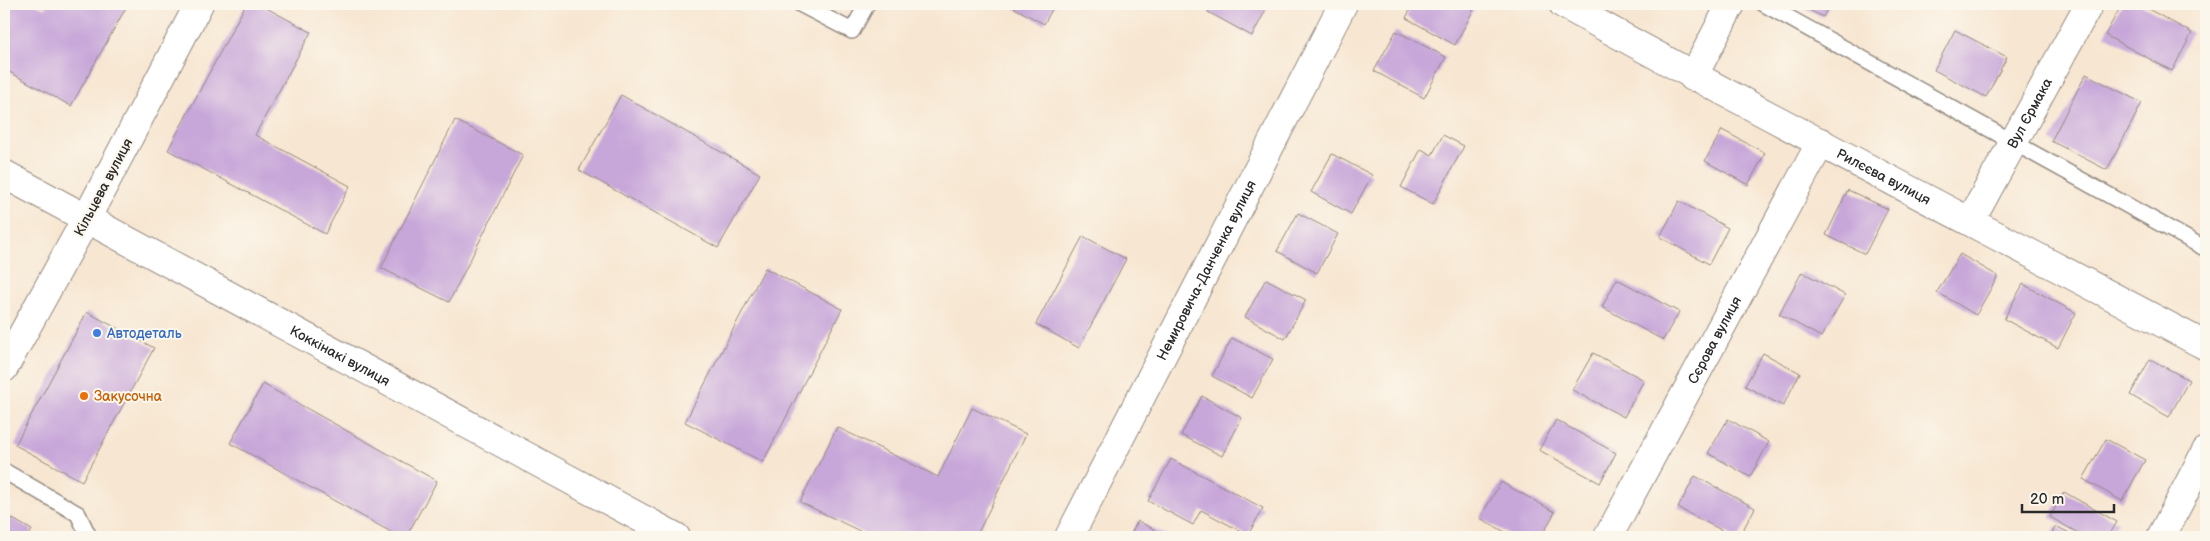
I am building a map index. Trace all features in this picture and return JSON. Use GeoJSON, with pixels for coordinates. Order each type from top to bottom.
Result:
{"type":"FeatureCollection","features":[{"type":"Feature","properties":{"kind":"street","name":"Кільцева вулиця"},"geometry":{"type":"LineString","coordinates":[[4,368],[86,219],[199,4]]}},
{"type":"Feature","properties":{"kind":"street","name":"Немировича-Данченка вулиця"},"geometry":{"type":"LineString","coordinates":[[1069,537],[1343,4]]}},
{"type":"Feature","properties":{"kind":"street","name":"Рилєєва вулиця"},"geometry":{"type":"LineString","coordinates":[[1564,4],[1694,77],[1971,220],[2206,346]]}},
{"type":"Feature","properties":{"kind":"street"},"geometry":{"type":"LineString","coordinates":[[1694,77],[1731,4]]}},
{"type":"Feature","properties":{"kind":"street","name":"Вул Єрмака"},"geometry":{"type":"LineString","coordinates":[[1971,220],[2089,4]]}},
{"type":"Feature","properties":{"kind":"street","name":"Сєрова вулиця"},"geometry":{"type":"LineString","coordinates":[[1608,537],[1821,142]]}},
{"type":"Feature","properties":{"kind":"street","name":"Коккінакі вулиця"},"geometry":{"type":"LineString","coordinates":[[4,174],[676,537]]}},
{"type":"Feature","properties":{"kind":"street"},"geometry":{"type":"LineString","coordinates":[[2161,537],[2206,450]]}},
{"type":"Feature","properties":{"kind":"lane"},"geometry":{"type":"LineString","coordinates":[[800,4],[852,31],[867,4]]}},
{"type":"Feature","properties":{"kind":"lane"},"geometry":{"type":"LineString","coordinates":[[1764,4],[2206,248]]}},
{"type":"Feature","properties":{"kind":"lane"},"geometry":{"type":"LineString","coordinates":[[4,471],[78,514],[89,537]]}},
{"type":"Feature","properties":{"kind":"building"},"geometry":{"type":"Polygon","coordinates":[[[4,4],[35,4],[45,9],[48,4],[128,4],[71,106],[4,69],[4,4]]]}},
{"type":"Feature","properties":{"kind":"building"},"geometry":{"type":"Polygon","coordinates":[[[246,4],[259,4],[311,32],[255,135],[350,186],[325,234],[168,150],[246,4]]]}},
{"type":"Feature","properties":{"kind":"building"},"geometry":{"type":"Polygon","coordinates":[[[1007,4],[1055,4],[1044,24],[1007,4]]]}},
{"type":"Feature","properties":{"kind":"building"},"geometry":{"type":"Polygon","coordinates":[[[1213,4],[1269,4],[1252,36],[1208,12],[1213,4]]]}},
{"type":"Feature","properties":{"kind":"building"},"geometry":{"type":"Polygon","coordinates":[[[1413,4],[1476,5],[1455,45],[1406,18],[1413,4]]]}},
{"type":"Feature","properties":{"kind":"building"},"geometry":{"type":"Polygon","coordinates":[[[1797,4],[1830,4],[1823,17],[1797,4]]]}},
{"type":"Feature","properties":{"kind":"building"},"geometry":{"type":"Polygon","coordinates":[[[2122,4],[2139,4],[2192,33],[2172,71],[2105,35],[2122,4]]]}},
{"type":"Feature","properties":{"kind":"building"},"geometry":{"type":"Polygon","coordinates":[[[1955,30],[2007,57],[1986,97],[1934,70],[1955,30]]]}},
{"type":"Feature","properties":{"kind":"building"},"geometry":{"type":"Polygon","coordinates":[[[1396,31],[1446,57],[1424,98],[1374,71],[1396,31]]]}},
{"type":"Feature","properties":{"kind":"building"},"geometry":{"type":"Polygon","coordinates":[[[2086,74],[2142,103],[2107,170],[2051,141],[2086,74]]]}},
{"type":"Feature","properties":{"kind":"building"},"geometry":{"type":"Polygon","coordinates":[[[621,95],[760,174],[718,248],[579,170],[621,95]]]}},
{"type":"Feature","properties":{"kind":"building"},"geometry":{"type":"Polygon","coordinates":[[[455,120],[523,155],[449,302],[381,268],[455,120]]]}},
{"type":"Feature","properties":{"kind":"building"},"geometry":{"type":"Polygon","coordinates":[[[1722,130],[1765,153],[1748,185],[1705,161],[1722,130]]]}},
{"type":"Feature","properties":{"kind":"building"},"geometry":{"type":"Polygon","coordinates":[[[1443,135],[1464,146],[1433,204],[1401,187],[1421,149],[1432,155],[1443,135]]]}},
{"type":"Feature","properties":{"kind":"building"},"geometry":{"type":"Polygon","coordinates":[[[1332,154],[1372,175],[1351,214],[1311,192],[1332,154]]]}},
{"type":"Feature","properties":{"kind":"building"},"geometry":{"type":"Polygon","coordinates":[[[1848,190],[1888,209],[1865,254],[1826,235],[1848,190]]]}},
{"type":"Feature","properties":{"kind":"building"},"geometry":{"type":"Polygon","coordinates":[[[1679,201],[1728,228],[1709,264],[1660,237],[1679,201]]]}},
{"type":"Feature","properties":{"kind":"building"},"geometry":{"type":"Polygon","coordinates":[[[1298,213],[1338,234],[1317,273],[1277,251],[1298,213]]]}},
{"type":"Feature","properties":{"kind":"building"},"geometry":{"type":"Polygon","coordinates":[[[1083,236],[1126,259],[1079,348],[1036,324],[1083,236]]]}},
{"type":"Feature","properties":{"kind":"building"},"geometry":{"type":"Polygon","coordinates":[[[1960,254],[1998,276],[1976,315],[1937,292],[1960,254]]]}},
{"type":"Feature","properties":{"kind":"building"},"geometry":{"type":"Polygon","coordinates":[[[765,268],[842,309],[763,462],[685,422],[765,268]]]}},
{"type":"Feature","properties":{"kind":"building"},"geometry":{"type":"Polygon","coordinates":[[[1802,272],[1845,295],[1821,337],[1779,314],[1802,272]]]}},
{"type":"Feature","properties":{"kind":"building"},"geometry":{"type":"Polygon","coordinates":[[[1266,279],[1306,300],[1285,339],[1245,317],[1266,279]]]}},
{"type":"Feature","properties":{"kind":"building"},"geometry":{"type":"Polygon","coordinates":[[[1617,279],[1679,312],[1663,340],[1602,307],[1617,279]]]}},
{"type":"Feature","properties":{"kind":"building"},"geometry":{"type":"Polygon","coordinates":[[[2023,284],[2076,313],[2058,348],[2004,319],[2023,284]]]}},
{"type":"Feature","properties":{"kind":"building","name":"Закусочна"},"geometry":{"type":"Polygon","coordinates":[[[87,312],[154,348],[82,481],[15,445],[87,312]]]}},
{"type":"Feature","properties":{"kind":"building"},"geometry":{"type":"Polygon","coordinates":[[[1232,338],[1273,359],[1252,398],[1212,376],[1232,338]]]}},
{"type":"Feature","properties":{"kind":"building"},"geometry":{"type":"Polygon","coordinates":[[[1593,353],[1644,380],[1624,417],[1572,390],[1593,353]]]}},
{"type":"Feature","properties":{"kind":"building"},"geometry":{"type":"Polygon","coordinates":[[[1763,353],[1800,373],[1783,406],[1745,386],[1763,353]]]}},
{"type":"Feature","properties":{"kind":"building"},"geometry":{"type":"Polygon","coordinates":[[[2150,359],[2189,380],[2169,417],[2130,395],[2150,359]]]}},
{"type":"Feature","properties":{"kind":"building"},"geometry":{"type":"Polygon","coordinates":[[[263,384],[437,481],[406,537],[400,537],[230,443],[263,384]]]}},
{"type":"Feature","properties":{"kind":"building"},"geometry":{"type":"Polygon","coordinates":[[[1202,396],[1242,418],[1222,456],[1181,435],[1202,396]]]}},
{"type":"Feature","properties":{"kind":"building"},"geometry":{"type":"Polygon","coordinates":[[[972,408],[1026,434],[976,537],[872,537],[800,502],[837,427],[938,477],[972,408]]]}},
{"type":"Feature","properties":{"kind":"building"},"geometry":{"type":"Polygon","coordinates":[[[1728,419],[1769,442],[1750,477],[1708,453],[1728,419]]]}},
{"type":"Feature","properties":{"kind":"building"},"geometry":{"type":"Polygon","coordinates":[[[1556,420],[1616,453],[1600,483],[1539,450],[1556,420]]]}},
{"type":"Feature","properties":{"kind":"building"},"geometry":{"type":"Polygon","coordinates":[[[2106,439],[2145,460],[2122,501],[2083,479],[2106,439]]]}},
{"type":"Feature","properties":{"kind":"building"},"geometry":{"type":"Polygon","coordinates":[[[1171,459],[1263,508],[1248,535],[1201,510],[1193,525],[1148,501],[1171,459]]]}},
{"type":"Feature","properties":{"kind":"building"},"geometry":{"type":"Polygon","coordinates":[[[1695,476],[1755,508],[1739,537],[1735,537],[1678,508],[1695,476]]]}},
{"type":"Feature","properties":{"kind":"building"},"geometry":{"type":"Polygon","coordinates":[[[1501,482],[1555,512],[1541,537],[1514,537],[1480,518],[1501,482]]]}},
{"type":"Feature","properties":{"kind":"building"},"geometry":{"type":"Polygon","coordinates":[[[2064,492],[2117,522],[2108,537],[2085,537],[2050,517],[2064,492]]]}},
{"type":"Feature","properties":{"kind":"building"},"geometry":{"type":"Polygon","coordinates":[[[4,514],[32,530],[28,537],[4,537],[4,514]]]}},
{"type":"Feature","properties":{"kind":"building"},"geometry":{"type":"Polygon","coordinates":[[[1138,521],[1169,537],[1129,537],[1138,521]]]}},
{"type":"Feature","properties":{"kind":"building"},"geometry":{"type":"Polygon","coordinates":[[[2056,526],[2077,537],[2050,537],[2056,526]]]}},
{"type":"Feature","properties":{"kind":"place","name":"Автодеталь"},"geometry":{"type":"Point","coordinates":[97,333]}},
{"type":"Feature","properties":{"kind":"place","name":"Закусочна"},"geometry":{"type":"Point","coordinates":[84,396]}}]}
